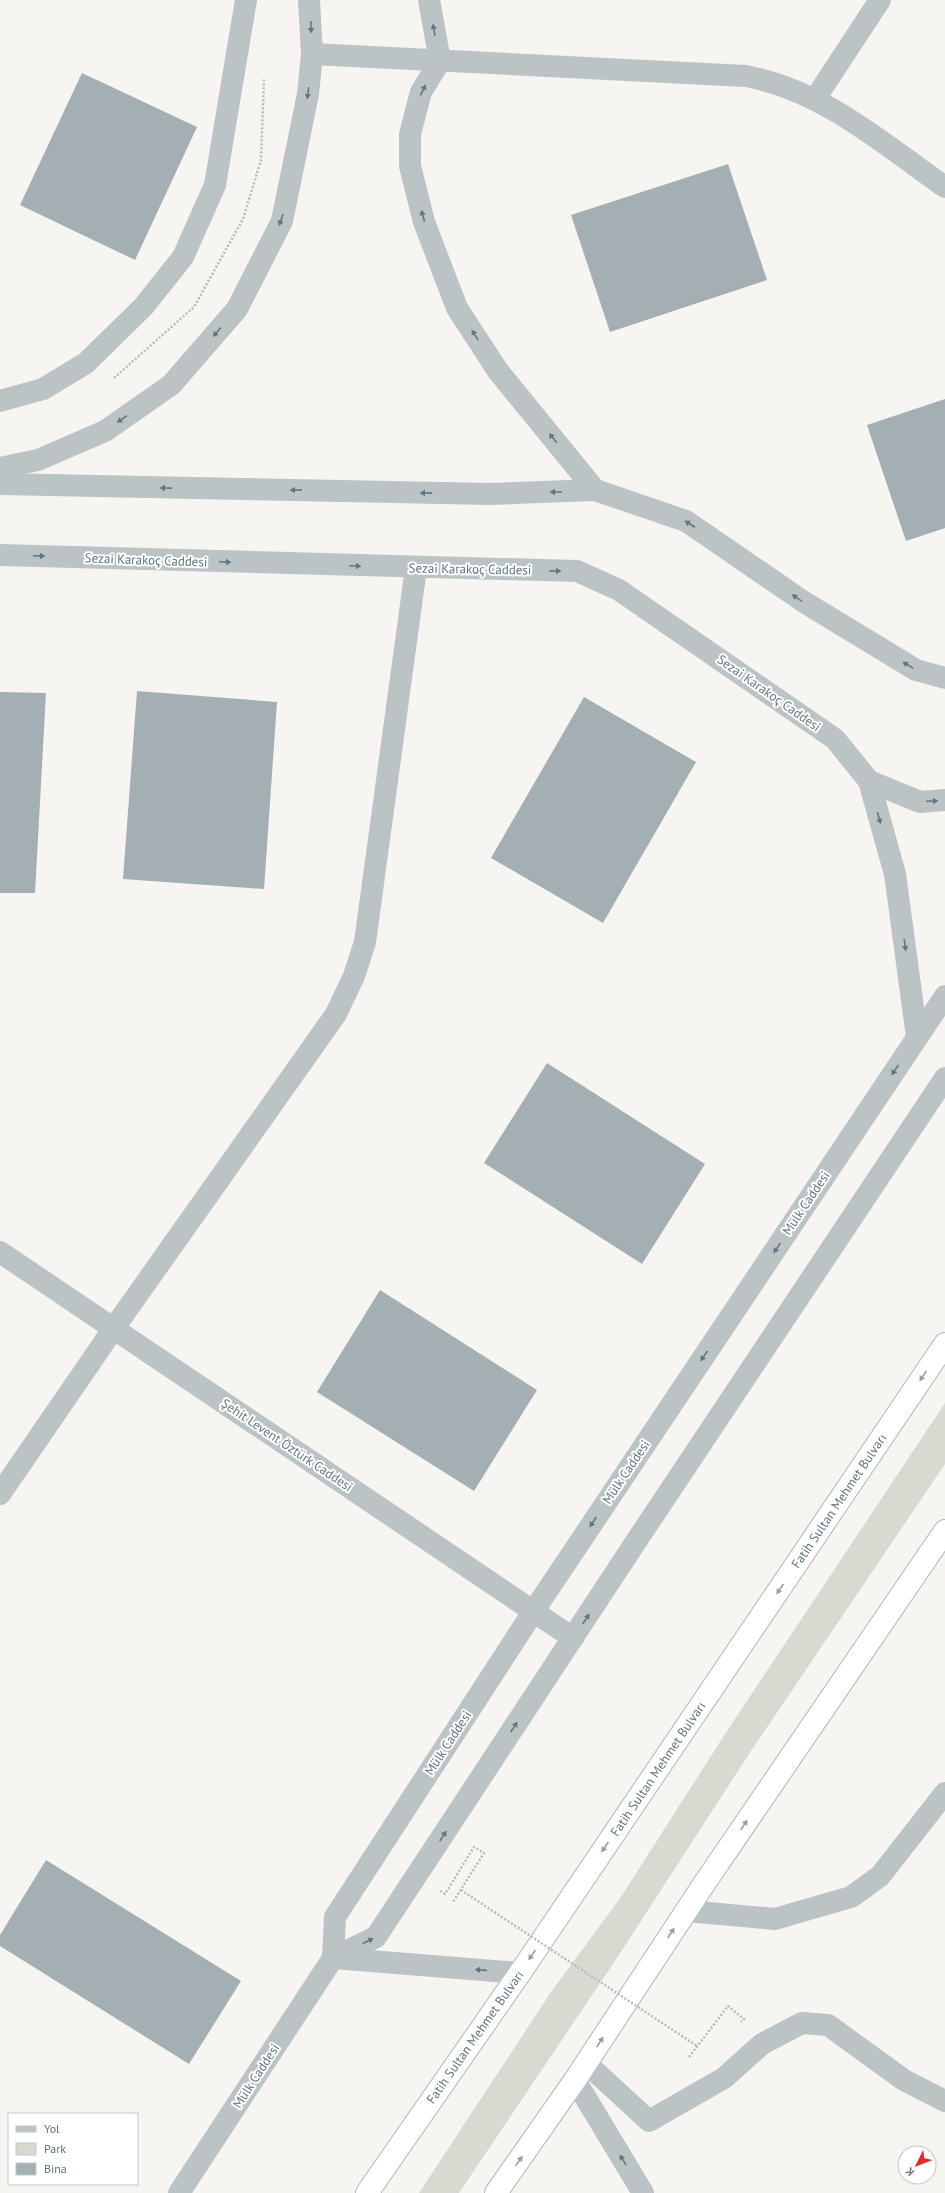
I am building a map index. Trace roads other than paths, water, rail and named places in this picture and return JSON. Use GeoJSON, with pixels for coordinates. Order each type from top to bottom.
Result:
{"type":"FeatureCollection","features":[{"type":"Feature","properties":{"kind":"highway","name":"Fatih Sultan Mehmet Bulvarı"},"geometry":{"type":"LineString","coordinates":[[368,2193],[520,1973],[945,1344]]}},
{"type":"Feature","properties":{"kind":"highway"},"geometry":{"type":"LineString","coordinates":[[496,2193],[945,1531]]}},
{"type":"Feature","properties":{"kind":"street"},"geometry":{"type":"LineString","coordinates":[[0,401],[43,389],[86,363],[144,306],[183,257],[215,185],[246,0]]}},
{"type":"Feature","properties":{"kind":"street"},"geometry":{"type":"LineString","coordinates":[[0,468],[38,460],[105,431],[171,385],[236,309],[282,221],[308,94],[312,54],[310,0]]}},
{"type":"Feature","properties":{"kind":"street"},"geometry":{"type":"LineString","coordinates":[[429,0],[440,61],[421,92],[410,134],[410,166],[424,222],[457,308],[498,371],[595,490]]}},
{"type":"Feature","properties":{"kind":"street"},"geometry":{"type":"LineString","coordinates":[[863,26],[865,0]]}},
{"type":"Feature","properties":{"kind":"street"},"geometry":{"type":"LineString","coordinates":[[815,99],[880,0]]}},
{"type":"Feature","properties":{"kind":"street"},"geometry":{"type":"LineString","coordinates":[[312,54],[746,76],[784,86],[815,99],[841,114],[945,187]]}},
{"type":"Feature","properties":{"kind":"street"},"geometry":{"type":"LineString","coordinates":[[0,484],[491,494],[595,490],[686,521],[804,602],[916,670],[945,678]]}},
{"type":"Feature","properties":{"kind":"street","name":"Sezai Karakoç Caddesi"},"geometry":{"type":"LineString","coordinates":[[0,555],[416,568],[577,571],[619,590],[834,739],[869,780],[895,874],[917,1037]]}},
{"type":"Feature","properties":{"kind":"street"},"geometry":{"type":"LineString","coordinates":[[0,1494],[114,1328],[336,1014],[354,976],[365,942],[416,568]]}},
{"type":"Feature","properties":{"kind":"street","name":"Sezai Karakoç Caddesi"},"geometry":{"type":"LineString","coordinates":[[869,780],[920,802],[945,800]]}},
{"type":"Feature","properties":{"kind":"street","name":"Mülk Caddesi"},"geometry":{"type":"LineString","coordinates":[[179,2193],[333,1958],[335,1917],[533,1612],[945,996]]}},
{"type":"Feature","properties":{"kind":"street"},"geometry":{"type":"LineString","coordinates":[[333,1958],[376,1937],[945,1078]]}},
{"type":"Feature","properties":{"kind":"street","name":"Şehit Levent Öztürk Caddesi"},"geometry":{"type":"LineString","coordinates":[[0,1252],[573,1638]]}},
{"type":"Feature","properties":{"kind":"street"},"geometry":{"type":"LineString","coordinates":[[686,1911],[775,1919],[851,1897],[880,1876],[945,1793]]}},
{"type":"Feature","properties":{"kind":"street"},"geometry":{"type":"LineString","coordinates":[[333,1958],[520,1973]]}},
{"type":"Feature","properties":{"kind":"street"},"geometry":{"type":"LineString","coordinates":[[580,2071],[649,2121],[724,2078],[762,2044],[802,2023],[828,2025],[904,2080],[945,2101]]}},
{"type":"Feature","properties":{"kind":"street"},"geometry":{"type":"LineString","coordinates":[[580,2071],[643,2193]]}}]}
